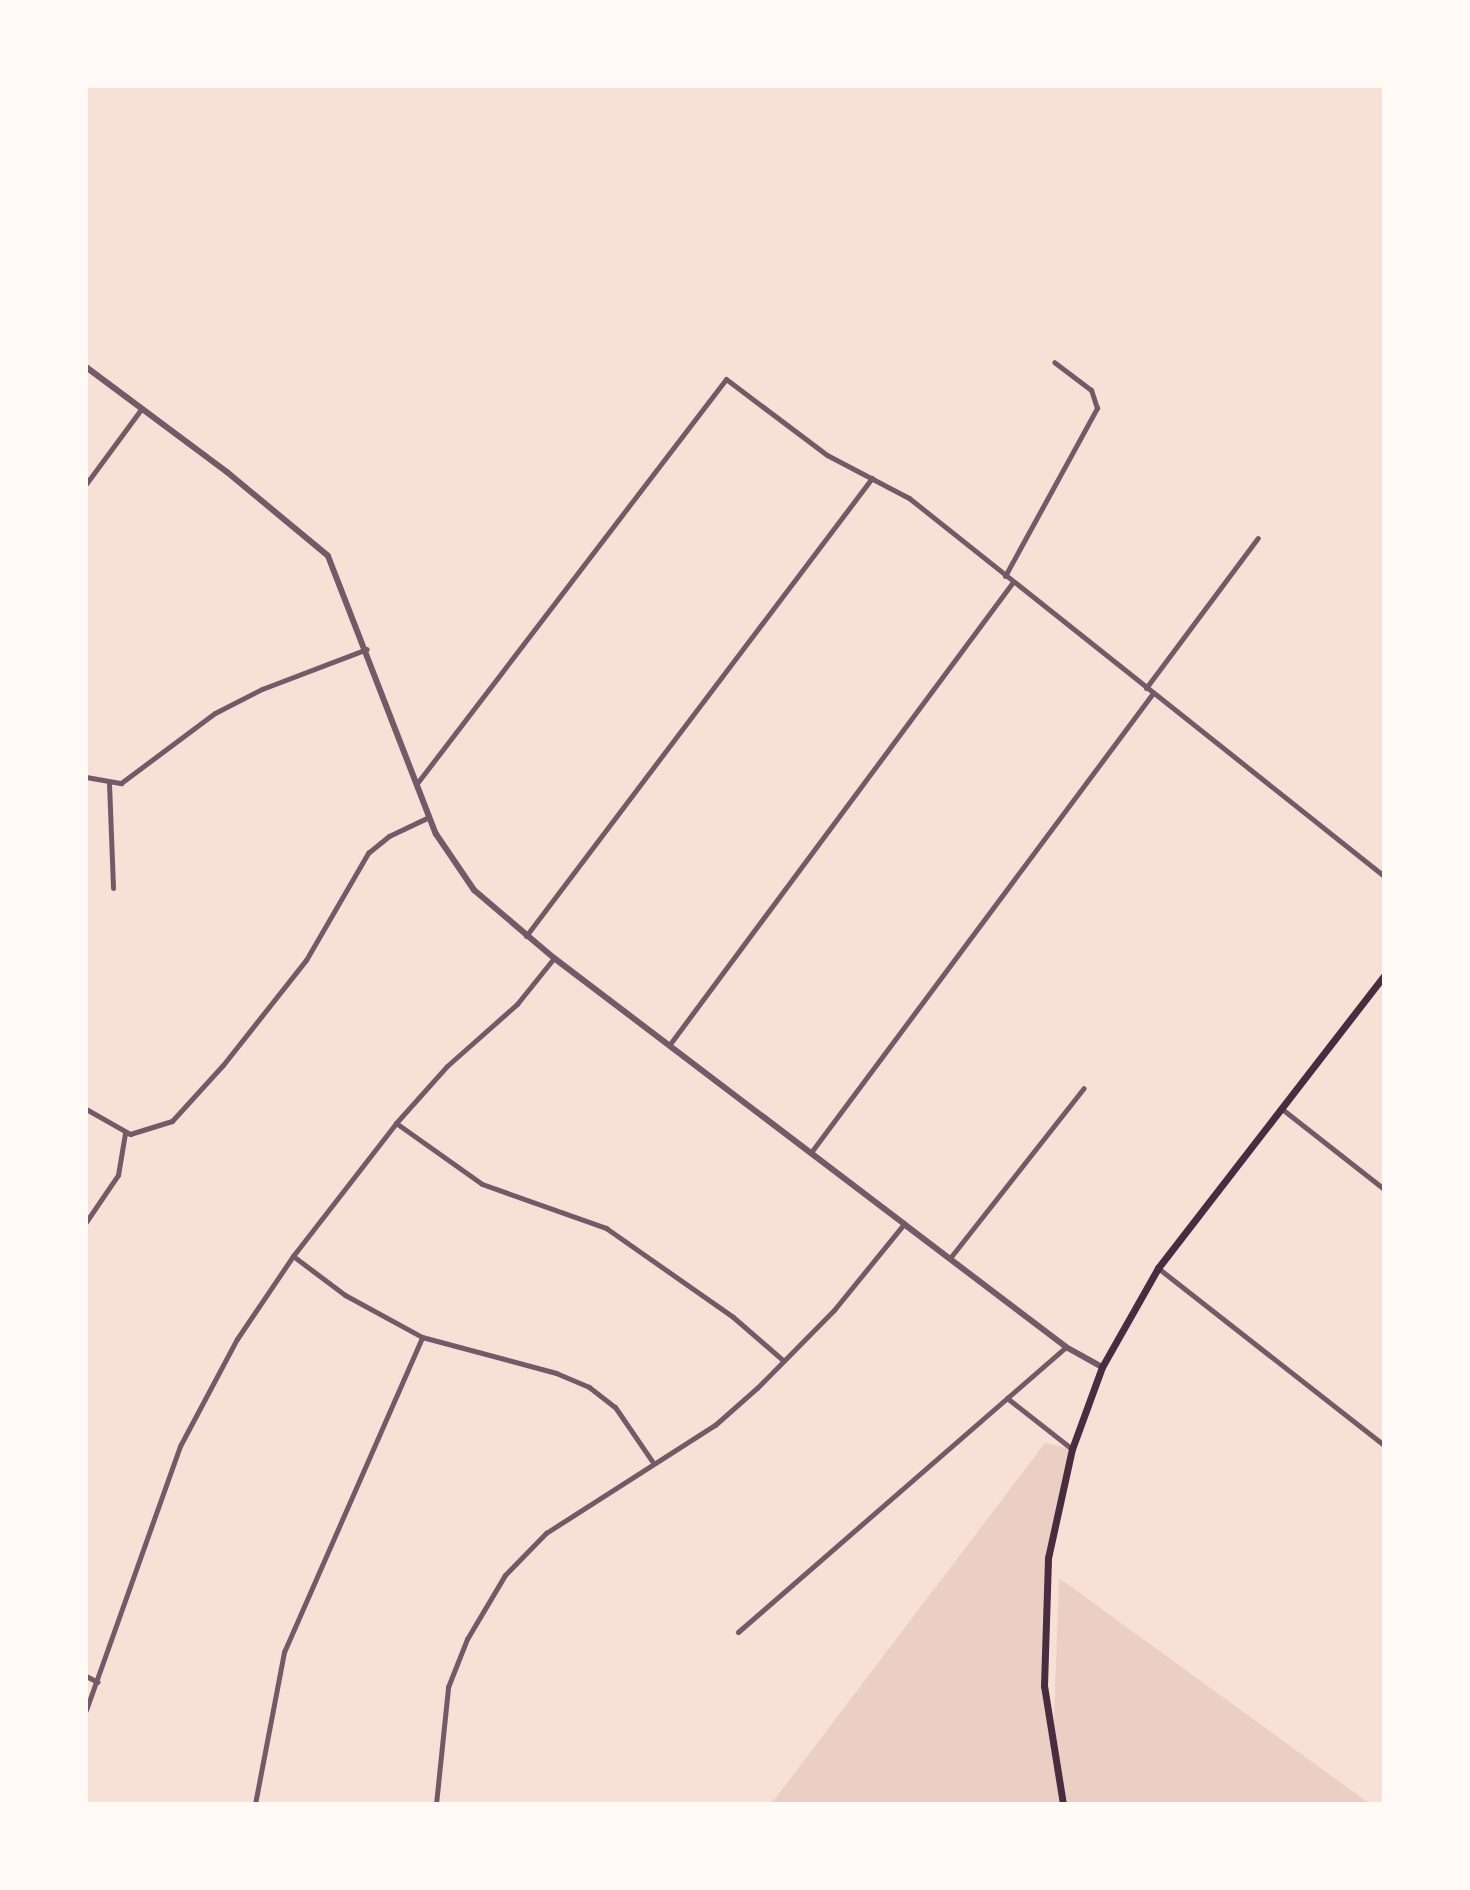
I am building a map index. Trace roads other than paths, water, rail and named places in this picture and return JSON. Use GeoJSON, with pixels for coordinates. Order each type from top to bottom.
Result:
{"type":"FeatureCollection","features":[{"type":"Feature","properties":{"kind":"main road"},"geometry":{"type":"LineString","coordinates":[[1063,1804],[1046,1699],[1043,1624],[1058,1501],[1072,1449],[1102,1367],[1158,1268],[1384,976]]}},
{"type":"Feature","properties":{"kind":"street"},"geometry":{"type":"LineString","coordinates":[[1005,576],[1097,408],[1091,390],[1054,362]]}},
{"type":"Feature","properties":{"kind":"street"},"geometry":{"type":"LineString","coordinates":[[86,368],[142,408],[328,556],[368,649],[429,817],[461,874],[526,936],[554,958],[812,1151],[1066,1347],[1102,1367]]}},
{"type":"Feature","properties":{"kind":"street"},"geometry":{"type":"LineString","coordinates":[[418,782],[726,379],[827,455],[909,498],[1384,876]]}},
{"type":"Feature","properties":{"kind":"street"},"geometry":{"type":"LineString","coordinates":[[86,484],[142,408]]}},
{"type":"Feature","properties":{"kind":"street"},"geometry":{"type":"LineString","coordinates":[[526,936],[872,478]]}},
{"type":"Feature","properties":{"kind":"street"},"geometry":{"type":"LineString","coordinates":[[1146,688],[1258,538]]}},
{"type":"Feature","properties":{"kind":"street"},"geometry":{"type":"LineString","coordinates":[[670,1044],[1013,582]]}},
{"type":"Feature","properties":{"kind":"street"},"geometry":{"type":"LineString","coordinates":[[86,777],[121,783],[143,770],[215,713],[262,689],[368,649]]}},
{"type":"Feature","properties":{"kind":"street"},"geometry":{"type":"LineString","coordinates":[[812,1151],[1153,693]]}},
{"type":"Feature","properties":{"kind":"street"},"geometry":{"type":"LineString","coordinates":[[109,783],[113,888]]}},
{"type":"Feature","properties":{"kind":"street"},"geometry":{"type":"LineString","coordinates":[[86,1109],[125,1133],[163,1127],[184,1111],[306,960],[368,853],[389,836],[429,817]]}},
{"type":"Feature","properties":{"kind":"street"},"geometry":{"type":"LineString","coordinates":[[86,1710],[180,1446],[212,1381],[293,1256],[396,1123],[447,1066],[517,1004],[554,958]]}},
{"type":"Feature","properties":{"kind":"street"},"geometry":{"type":"LineString","coordinates":[[950,1258],[1084,1088]]}},
{"type":"Feature","properties":{"kind":"street"},"geometry":{"type":"LineString","coordinates":[[1282,1110],[1384,1189]]}},
{"type":"Feature","properties":{"kind":"street"},"geometry":{"type":"LineString","coordinates":[[396,1123],[482,1184],[606,1227],[723,1310],[784,1361]]}},
{"type":"Feature","properties":{"kind":"street"},"geometry":{"type":"LineString","coordinates":[[86,1222],[118,1175],[125,1133]]}},
{"type":"Feature","properties":{"kind":"street"},"geometry":{"type":"LineString","coordinates":[[436,1804],[447,1687],[467,1639],[495,1589],[546,1533],[652,1461],[715,1425],[834,1310],[904,1224]]}},
{"type":"Feature","properties":{"kind":"street"},"geometry":{"type":"LineString","coordinates":[[293,1256],[345,1295],[422,1337],[576,1380],[615,1408],[652,1461]]}},
{"type":"Feature","properties":{"kind":"street"},"geometry":{"type":"LineString","coordinates":[[1158,1268],[1384,1445]]}},
{"type":"Feature","properties":{"kind":"street"},"geometry":{"type":"LineString","coordinates":[[255,1804],[284,1652],[422,1337]]}},
{"type":"Feature","properties":{"kind":"street"},"geometry":{"type":"LineString","coordinates":[[738,1632],[1066,1347]]}},
{"type":"Feature","properties":{"kind":"street"},"geometry":{"type":"LineString","coordinates":[[1007,1398],[1072,1449]]}},
{"type":"Feature","properties":{"kind":"street"},"geometry":{"type":"LineString","coordinates":[[86,1676],[98,1682]]}}]}
